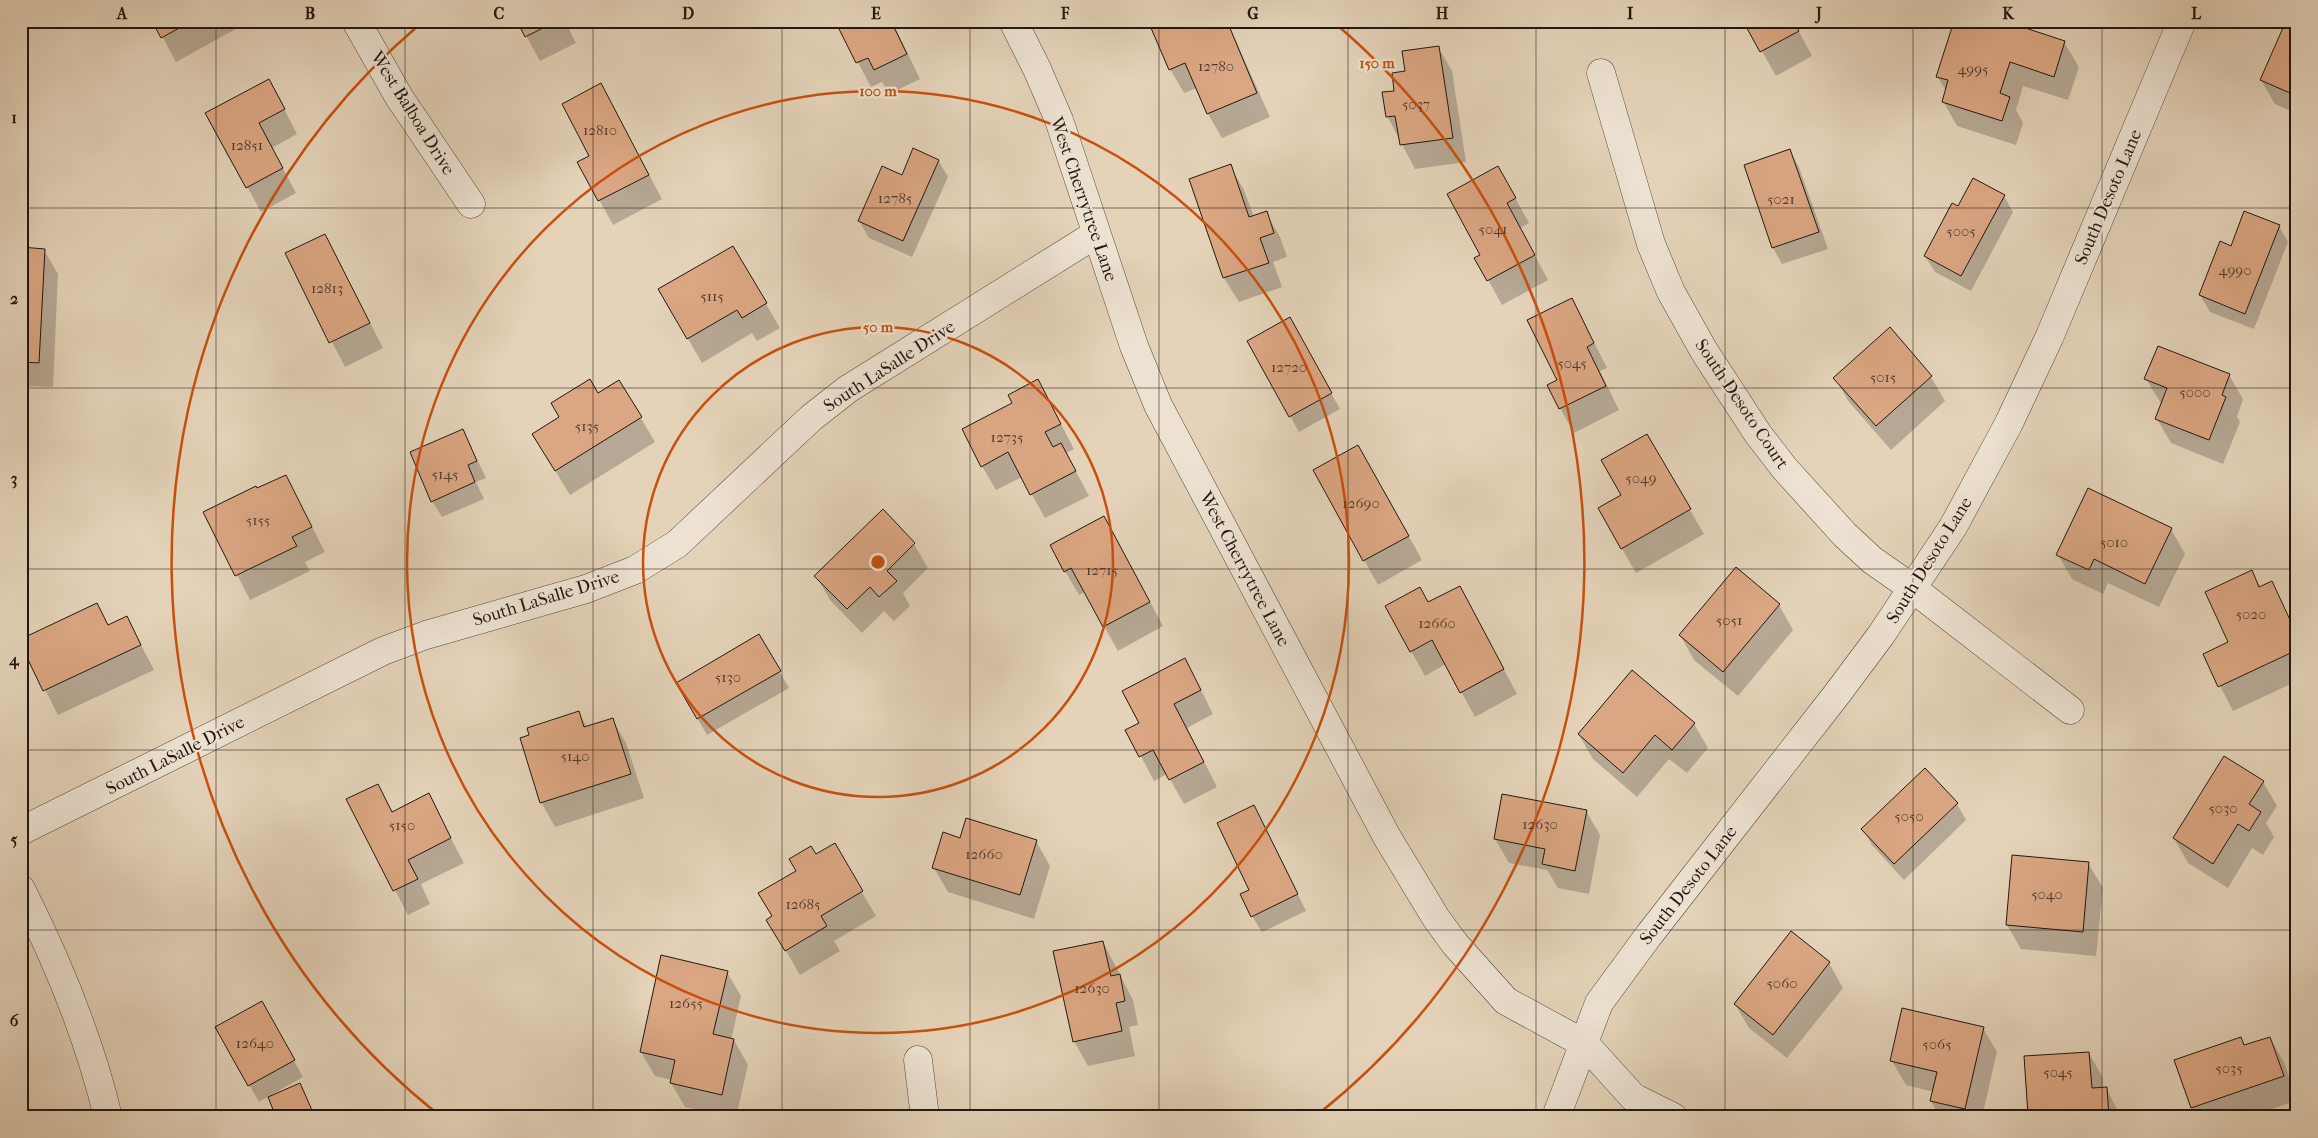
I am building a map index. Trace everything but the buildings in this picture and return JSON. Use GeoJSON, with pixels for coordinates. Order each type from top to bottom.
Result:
{"type":"FeatureCollection","features":[{"type":"Feature","properties":{"kind":"street","name":"West Balboa Drive"},"geometry":{"type":"LineString","coordinates":[[356,21],[399,97],[471,204]]}},
{"type":"Feature","properties":{"kind":"street","name":"West Cherrytree Lane"},"geometry":{"type":"LineString","coordinates":[[1014,21],[1059,120],[1134,346],[1158,405],[1387,837],[1436,918],[1455,944],[1506,1001],[1585,1044],[1633,1097],[1673,1117]]}},
{"type":"Feature","properties":{"kind":"street","name":"South Desoto Lane"},"geometry":{"type":"LineString","coordinates":[[1556,1117],[1599,1003],[1649,935],[1837,694],[1953,526],[2009,423],[2048,338],[2182,21]]}},
{"type":"Feature","properties":{"kind":"street","name":"South Desoto Court"},"geometry":{"type":"LineString","coordinates":[[1600,73],[1650,244],[1671,292],[1704,350],[1758,434],[1785,469],[1845,536],[1872,560],[1912,588],[2070,710]]}},
{"type":"Feature","properties":{"kind":"street","name":"South LaSalle Drive"},"geometry":{"type":"LineString","coordinates":[[21,831],[383,651],[426,634],[586,589],[636,570],[677,544],[811,418],[848,389],[1096,234]]}},
{"type":"Feature","properties":{"kind":"street"},"geometry":{"type":"LineString","coordinates":[[21,888],[66,985],[96,1068],[108,1117]]}},
{"type":"Feature","properties":{"kind":"street"},"geometry":{"type":"LineString","coordinates":[[918,1060],[925,1117]]}}]}
